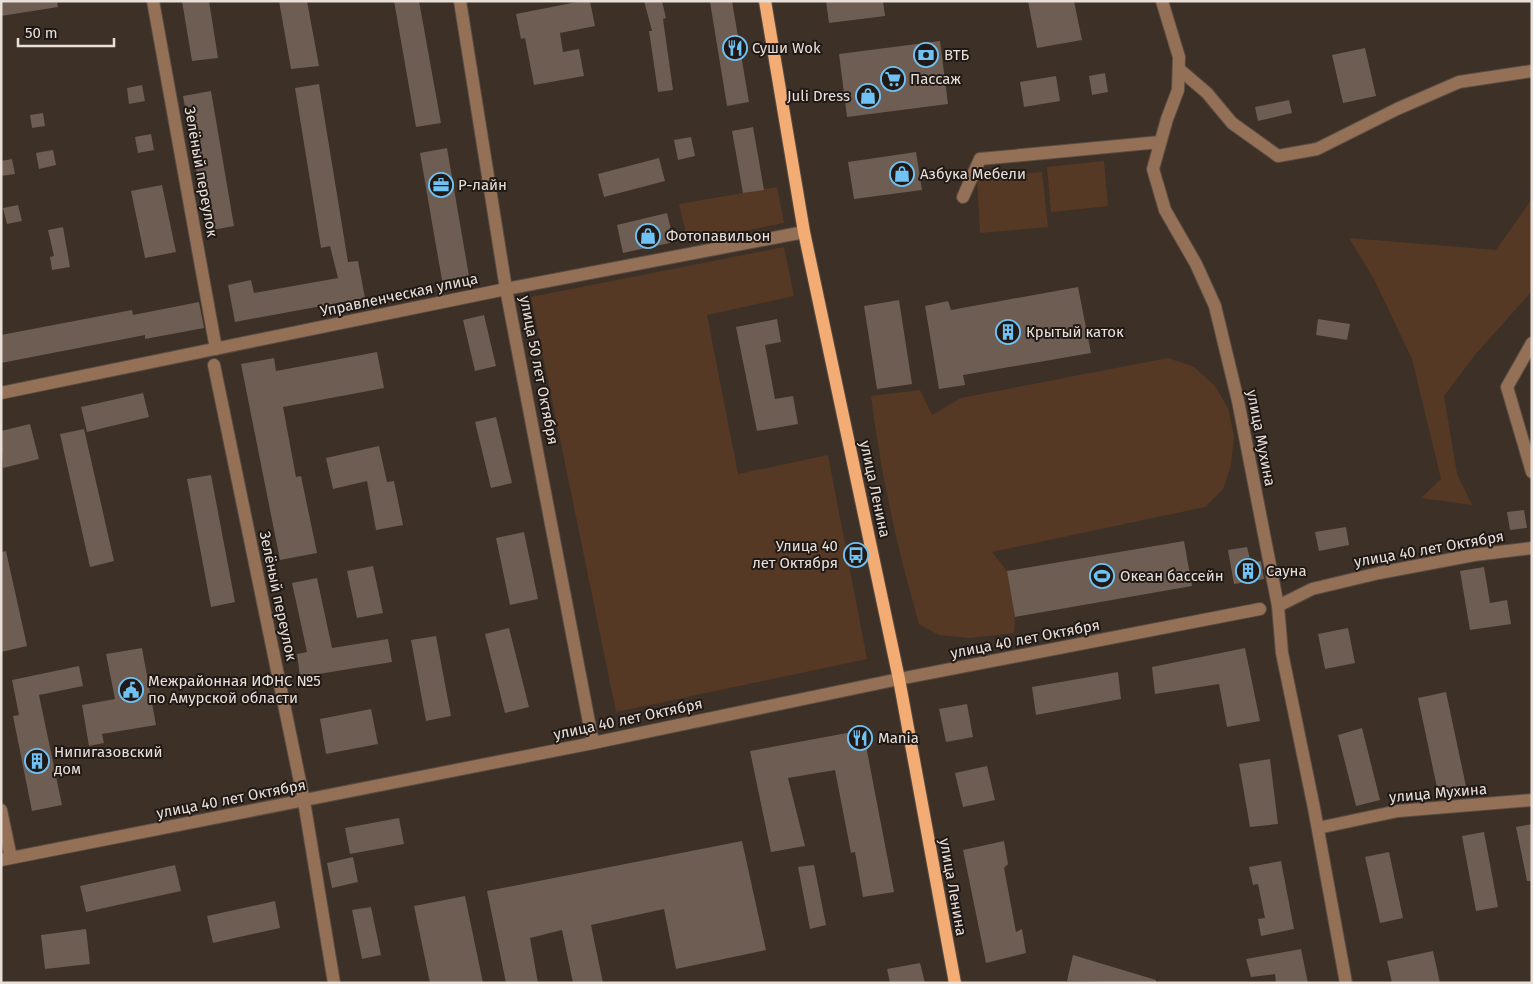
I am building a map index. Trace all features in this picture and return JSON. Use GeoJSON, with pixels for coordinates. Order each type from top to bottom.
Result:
{"type":"FeatureCollection","features":[{"type":"Feature","properties":{"kind":"main road","name":"улица Ленина"},"geometry":{"type":"LineString","coordinates":[[765,1],[804,232],[899,679],[955,983]]}},
{"type":"Feature","properties":{"kind":"street","name":"Зелёный переулок"},"geometry":{"type":"LineString","coordinates":[[153,1],[216,349]]}},
{"type":"Feature","properties":{"kind":"street","name":"улица 50 лет Октября"},"geometry":{"type":"LineString","coordinates":[[460,1],[506,289],[593,743]]}},
{"type":"Feature","properties":{"kind":"street","name":"улица Мухина"},"geometry":{"type":"LineString","coordinates":[[1162,1],[1179,57],[1178,90],[1153,169],[1165,210],[1196,264],[1215,306],[1238,401],[1278,606],[1282,653],[1318,828],[1346,983]]}},
{"type":"Feature","properties":{"kind":"street"},"geometry":{"type":"LineString","coordinates":[[1179,69],[1207,93],[1232,123],[1278,156],[1317,149],[1397,109],[1459,82],[1532,72]]}},
{"type":"Feature","properties":{"kind":"street"},"geometry":{"type":"LineString","coordinates":[[963,197],[980,159],[1160,142]]}},
{"type":"Feature","properties":{"kind":"street","name":"Управленческая улица"},"geometry":{"type":"LineString","coordinates":[[1,394],[506,289],[804,232]]}},
{"type":"Feature","properties":{"kind":"street"},"geometry":{"type":"LineString","coordinates":[[1532,343],[1507,387],[1532,472]]}},
{"type":"Feature","properties":{"kind":"street","name":"Зелёный переулок"},"geometry":{"type":"LineString","coordinates":[[214,365],[304,801],[334,983]]}},
{"type":"Feature","properties":{"kind":"street","name":"улица 40 лет Октября"},"geometry":{"type":"LineString","coordinates":[[1278,606],[1312,589],[1379,573],[1474,555],[1532,548]]}},
{"type":"Feature","properties":{"kind":"street","name":"улица 40 лет Октября"},"geometry":{"type":"LineString","coordinates":[[6,859],[593,743],[899,679],[1260,610]]}},
{"type":"Feature","properties":{"kind":"street","name":"улица Мухина"},"geometry":{"type":"LineString","coordinates":[[1318,828],[1398,811],[1532,800]]}},
{"type":"Feature","properties":{"kind":"street"},"geometry":{"type":"LineString","coordinates":[[1,810],[6,859]]}},
{"type":"Feature","properties":{"kind":"shaded area"},"geometry":{"type":"Polygon","coordinates":[[[1104,161],[1108,206],[1051,212],[1047,167],[1104,161]]]}},
{"type":"Feature","properties":{"kind":"shaded area"},"geometry":{"type":"Polygon","coordinates":[[[1042,172],[1048,227],[980,233],[977,179],[1042,172]]]}},
{"type":"Feature","properties":{"kind":"shaded area"},"geometry":{"type":"Polygon","coordinates":[[[777,187],[784,223],[688,242],[679,204],[777,187]]]}},
{"type":"Feature","properties":{"kind":"shaded area"},"geometry":{"type":"Polygon","coordinates":[[[1532,199],[1532,291],[1474,356],[1444,396],[1457,474],[1472,505],[1421,498],[1441,479],[1412,359],[1374,279],[1349,238],[1496,250],[1532,199]]]}},
{"type":"Feature","properties":{"kind":"shaded area"},"geometry":{"type":"Polygon","coordinates":[[[784,247],[794,296],[707,315],[738,474],[828,455],[867,659],[616,712],[531,297],[784,247]]]}},
{"type":"Feature","properties":{"kind":"shaded area"},"geometry":{"type":"Polygon","coordinates":[[[1168,358],[1194,367],[1215,386],[1228,408],[1234,436],[1231,466],[1223,489],[1205,507],[992,552],[1007,571],[1015,617],[1014,633],[970,638],[939,635],[919,624],[890,511],[871,396],[920,390],[932,415],[961,398],[1168,358]]]}},
{"type":"Feature","properties":{"kind":"building"},"geometry":{"type":"Polygon","coordinates":[[[1,1],[57,1],[58,7],[1,16],[1,1]]]}},
{"type":"Feature","properties":{"kind":"building"},"geometry":{"type":"Polygon","coordinates":[[[182,1],[209,1],[218,58],[192,61],[182,1]]]}},
{"type":"Feature","properties":{"kind":"building"},"geometry":{"type":"Polygon","coordinates":[[[279,1],[307,1],[319,66],[291,69],[279,1]]]}},
{"type":"Feature","properties":{"kind":"building"},"geometry":{"type":"Polygon","coordinates":[[[394,1],[419,1],[441,123],[416,127],[394,1]]]}},
{"type":"Feature","properties":{"kind":"building"},"geometry":{"type":"Polygon","coordinates":[[[590,1],[595,26],[560,33],[563,52],[579,49],[584,76],[534,85],[525,38],[521,39],[516,14],[590,1]]]}},
{"type":"Feature","properties":{"kind":"building"},"geometry":{"type":"Polygon","coordinates":[[[644,1],[662,1],[666,18],[663,19],[673,90],[658,92],[649,31],[652,31],[644,1]]]}},
{"type":"Feature","properties":{"kind":"building"},"geometry":{"type":"Polygon","coordinates":[[[732,1],[749,102],[727,106],[710,2],[732,1]]]}},
{"type":"Feature","properties":{"kind":"building"},"geometry":{"type":"Polygon","coordinates":[[[826,1],[883,1],[885,16],[829,23],[826,1]]]}},
{"type":"Feature","properties":{"kind":"building"},"geometry":{"type":"Polygon","coordinates":[[[1028,1],[1074,1],[1082,40],[1037,48],[1028,1]]]}},
{"type":"Feature","properties":{"kind":"building","name":"Пассаж"},"geometry":{"type":"Polygon","coordinates":[[[940,41],[948,104],[847,117],[839,54],[940,41]]]}},
{"type":"Feature","properties":{"kind":"building"},"geometry":{"type":"Polygon","coordinates":[[[1365,48],[1376,96],[1343,103],[1332,55],[1365,48]]]}},
{"type":"Feature","properties":{"kind":"building"},"geometry":{"type":"Polygon","coordinates":[[[1105,73],[1108,92],[1092,95],[1089,76],[1105,73]]]}},
{"type":"Feature","properties":{"kind":"building"},"geometry":{"type":"Polygon","coordinates":[[[1056,76],[1060,101],[1024,107],[1020,82],[1056,76]]]}},
{"type":"Feature","properties":{"kind":"building"},"geometry":{"type":"Polygon","coordinates":[[[319,84],[348,262],[358,261],[365,298],[235,322],[228,285],[251,280],[254,293],[338,278],[330,246],[321,248],[295,88],[319,84]]]}},
{"type":"Feature","properties":{"kind":"building"},"geometry":{"type":"Polygon","coordinates":[[[142,85],[145,101],[129,104],[127,88],[142,85]]]}},
{"type":"Feature","properties":{"kind":"building"},"geometry":{"type":"Polygon","coordinates":[[[211,91],[234,226],[207,231],[183,96],[211,91]]]}},
{"type":"Feature","properties":{"kind":"building"},"geometry":{"type":"Polygon","coordinates":[[[1289,100],[1292,113],[1258,121],[1255,107],[1289,100]]]}},
{"type":"Feature","properties":{"kind":"building"},"geometry":{"type":"Polygon","coordinates":[[[43,113],[45,126],[32,128],[30,115],[43,113]]]}},
{"type":"Feature","properties":{"kind":"building"},"geometry":{"type":"Polygon","coordinates":[[[753,127],[764,190],[743,193],[732,131],[753,127]]]}},
{"type":"Feature","properties":{"kind":"building"},"geometry":{"type":"Polygon","coordinates":[[[151,134],[154,150],[138,153],[135,137],[151,134]]]}},
{"type":"Feature","properties":{"kind":"building"},"geometry":{"type":"Polygon","coordinates":[[[691,137],[695,156],[678,160],[674,140],[691,137]]]}},
{"type":"Feature","properties":{"kind":"building"},"geometry":{"type":"Polygon","coordinates":[[[447,148],[470,282],[443,286],[420,153],[447,148]]]}},
{"type":"Feature","properties":{"kind":"building"},"geometry":{"type":"Polygon","coordinates":[[[53,150],[56,165],[39,169],[36,153],[53,150]]]}},
{"type":"Feature","properties":{"kind":"building"},"geometry":{"type":"Polygon","coordinates":[[[916,152],[922,190],[854,199],[848,162],[916,152]]]}},
{"type":"Feature","properties":{"kind":"building"},"geometry":{"type":"Polygon","coordinates":[[[659,158],[665,181],[604,197],[598,174],[659,158]]]}},
{"type":"Feature","properties":{"kind":"building"},"geometry":{"type":"Polygon","coordinates":[[[12,159],[15,174],[1,176],[1,161],[12,159]]]}},
{"type":"Feature","properties":{"kind":"building"},"geometry":{"type":"Polygon","coordinates":[[[162,185],[176,252],[145,258],[131,191],[162,185]]]}},
{"type":"Feature","properties":{"kind":"building"},"geometry":{"type":"Polygon","coordinates":[[[18,205],[22,221],[7,224],[3,208],[18,205]]]}},
{"type":"Feature","properties":{"kind":"building"},"geometry":{"type":"Polygon","coordinates":[[[667,213],[674,242],[623,253],[617,225],[667,213]]]}},
{"type":"Feature","properties":{"kind":"building"},"geometry":{"type":"Polygon","coordinates":[[[63,227],[70,267],[52,270],[50,257],[54,256],[48,230],[63,227]]]}},
{"type":"Feature","properties":{"kind":"building","name":"Крытый каток"},"geometry":{"type":"Polygon","coordinates":[[[1078,287],[1091,353],[963,375],[965,385],[939,389],[925,306],[948,301],[951,310],[1078,287]]]}},
{"type":"Feature","properties":{"kind":"building"},"geometry":{"type":"Polygon","coordinates":[[[899,300],[912,384],[877,389],[864,306],[899,300]]]}},
{"type":"Feature","properties":{"kind":"building"},"geometry":{"type":"Polygon","coordinates":[[[199,302],[204,328],[145,339],[145,335],[1,363],[1,335],[132,310],[133,315],[199,302]]]}},
{"type":"Feature","properties":{"kind":"building"},"geometry":{"type":"Polygon","coordinates":[[[484,315],[496,366],[475,371],[463,320],[484,315]]]}},
{"type":"Feature","properties":{"kind":"building"},"geometry":{"type":"Polygon","coordinates":[[[777,319],[781,342],[765,345],[775,399],[793,396],[798,424],[757,431],[736,327],[777,319]]]}},
{"type":"Feature","properties":{"kind":"building"},"geometry":{"type":"Polygon","coordinates":[[[1318,319],[1350,324],[1347,340],[1316,335],[1318,319]]]}},
{"type":"Feature","properties":{"kind":"building"},"geometry":{"type":"Polygon","coordinates":[[[377,352],[384,388],[283,407],[296,477],[301,476],[317,553],[280,560],[241,364],[274,358],[276,371],[377,352]]]}},
{"type":"Feature","properties":{"kind":"building"},"geometry":{"type":"Polygon","coordinates":[[[143,393],[149,417],[87,432],[81,407],[143,393]]]}},
{"type":"Feature","properties":{"kind":"building"},"geometry":{"type":"Polygon","coordinates":[[[496,417],[512,483],[491,488],[475,422],[496,417]]]}},
{"type":"Feature","properties":{"kind":"building"},"geometry":{"type":"Polygon","coordinates":[[[30,424],[39,459],[3,468],[1,431],[30,424]]]}},
{"type":"Feature","properties":{"kind":"building"},"geometry":{"type":"Polygon","coordinates":[[[84,429],[114,561],[90,567],[60,434],[84,429]]]}},
{"type":"Feature","properties":{"kind":"building"},"geometry":{"type":"Polygon","coordinates":[[[379,446],[387,482],[394,481],[403,525],[376,530],[367,481],[333,489],[326,458],[379,446]]]}},
{"type":"Feature","properties":{"kind":"building"},"geometry":{"type":"Polygon","coordinates":[[[211,475],[235,602],[211,607],[187,479],[211,475]]]}},
{"type":"Feature","properties":{"kind":"building"},"geometry":{"type":"Polygon","coordinates":[[[1524,510],[1527,528],[1510,530],[1507,512],[1524,510]]]}},
{"type":"Feature","properties":{"kind":"building"},"geometry":{"type":"Polygon","coordinates":[[[1346,527],[1349,545],[1319,551],[1315,532],[1346,527]]]}},
{"type":"Feature","properties":{"kind":"building"},"geometry":{"type":"Polygon","coordinates":[[[524,532],[538,599],[510,605],[496,538],[524,532]]]}},
{"type":"Feature","properties":{"kind":"building"},"geometry":{"type":"Polygon","coordinates":[[[1184,541],[1192,586],[1015,617],[1007,571],[1184,541]]]}},
{"type":"Feature","properties":{"kind":"building","name":"Сауна"},"geometry":{"type":"Polygon","coordinates":[[[1247,547],[1251,563],[1261,561],[1264,579],[1234,584],[1228,550],[1247,547]]]}},
{"type":"Feature","properties":{"kind":"building"},"geometry":{"type":"Polygon","coordinates":[[[6,551],[27,646],[1,652],[1,552],[6,551]]]}},
{"type":"Feature","properties":{"kind":"building"},"geometry":{"type":"Polygon","coordinates":[[[373,566],[383,613],[357,618],[347,571],[373,566]]]}},
{"type":"Feature","properties":{"kind":"building"},"geometry":{"type":"Polygon","coordinates":[[[1484,567],[1490,603],[1507,600],[1511,624],[1470,630],[1460,571],[1484,567]]]}},
{"type":"Feature","properties":{"kind":"building"},"geometry":{"type":"Polygon","coordinates":[[[317,578],[332,648],[388,639],[392,662],[300,677],[297,654],[307,652],[292,583],[317,578]]]}},
{"type":"Feature","properties":{"kind":"building"},"geometry":{"type":"Polygon","coordinates":[[[509,628],[529,707],[505,713],[485,634],[509,628]]]}},
{"type":"Feature","properties":{"kind":"building"},"geometry":{"type":"Polygon","coordinates":[[[1348,628],[1355,663],[1325,669],[1318,634],[1348,628]]]}},
{"type":"Feature","properties":{"kind":"building"},"geometry":{"type":"Polygon","coordinates":[[[436,636],[451,716],[426,721],[411,640],[436,636]]]}},
{"type":"Feature","properties":{"kind":"building","name":"Межрайонная ИФНС №5 по Амурской области"},"geometry":{"type":"Polygon","coordinates":[[[142,648],[156,725],[102,734],[104,743],[89,746],[82,705],[115,699],[106,654],[142,648]]]}},
{"type":"Feature","properties":{"kind":"building"},"geometry":{"type":"Polygon","coordinates":[[[1245,648],[1260,721],[1227,727],[1219,684],[1155,694],[1152,667],[1245,648]]]}},
{"type":"Feature","properties":{"kind":"building","name":"Нипигазовский дом"},"geometry":{"type":"Polygon","coordinates":[[[79,666],[83,686],[39,695],[62,805],[32,811],[13,716],[19,715],[12,680],[79,666]]]}},
{"type":"Feature","properties":{"kind":"building"},"geometry":{"type":"Polygon","coordinates":[[[1118,672],[1121,699],[1036,715],[1032,687],[1118,672]]]}},
{"type":"Feature","properties":{"kind":"building"},"geometry":{"type":"Polygon","coordinates":[[[1446,692],[1467,791],[1439,797],[1418,698],[1446,692]]]}},
{"type":"Feature","properties":{"kind":"building"},"geometry":{"type":"Polygon","coordinates":[[[967,704],[973,737],[946,742],[939,709],[967,704]]]}},
{"type":"Feature","properties":{"kind":"building"},"geometry":{"type":"Polygon","coordinates":[[[371,709],[378,744],[326,754],[320,719],[371,709]]]}},
{"type":"Feature","properties":{"kind":"building"},"geometry":{"type":"Polygon","coordinates":[[[1362,728],[1380,800],[1356,806],[1338,735],[1362,728]]]}},
{"type":"Feature","properties":{"kind":"building"},"geometry":{"type":"Polygon","coordinates":[[[863,730],[894,892],[863,897],[855,852],[851,853],[835,770],[788,778],[805,846],[771,852],[750,751],[863,730]]]}},
{"type":"Feature","properties":{"kind":"building"},"geometry":{"type":"Polygon","coordinates":[[[1270,759],[1278,824],[1250,827],[1239,764],[1270,759]]]}},
{"type":"Feature","properties":{"kind":"building"},"geometry":{"type":"Polygon","coordinates":[[[987,766],[995,800],[963,807],[955,773],[987,766]]]}},
{"type":"Feature","properties":{"kind":"building"},"geometry":{"type":"Polygon","coordinates":[[[399,818],[404,844],[350,854],[345,828],[399,818]]]}},
{"type":"Feature","properties":{"kind":"building"},"geometry":{"type":"Polygon","coordinates":[[[1532,824],[1532,881],[1527,881],[1516,827],[1532,824]]]}},
{"type":"Feature","properties":{"kind":"building"},"geometry":{"type":"Polygon","coordinates":[[[1484,832],[1498,907],[1476,911],[1462,836],[1484,832]]]}},
{"type":"Feature","properties":{"kind":"building"},"geometry":{"type":"Polygon","coordinates":[[[742,841],[766,950],[676,969],[664,909],[591,925],[603,983],[573,983],[562,930],[530,938],[538,983],[506,983],[487,891],[742,841]]]}},
{"type":"Feature","properties":{"kind":"building"},"geometry":{"type":"Polygon","coordinates":[[[1004,841],[1008,864],[1004,868],[1016,932],[1022,929],[1026,953],[986,963],[963,850],[1004,841]]]}},
{"type":"Feature","properties":{"kind":"building"},"geometry":{"type":"Polygon","coordinates":[[[1389,852],[1403,918],[1380,923],[1365,857],[1389,852]]]}},
{"type":"Feature","properties":{"kind":"building"},"geometry":{"type":"Polygon","coordinates":[[[353,857],[358,882],[332,888],[327,863],[353,857]]]}},
{"type":"Feature","properties":{"kind":"building"},"geometry":{"type":"Polygon","coordinates":[[[1281,861],[1294,929],[1261,936],[1258,919],[1265,918],[1258,884],[1253,885],[1249,867],[1281,861]]]}},
{"type":"Feature","properties":{"kind":"building"},"geometry":{"type":"Polygon","coordinates":[[[175,865],[181,891],[86,912],[80,886],[175,865]]]}},
{"type":"Feature","properties":{"kind":"building"},"geometry":{"type":"Polygon","coordinates":[[[814,865],[826,925],[810,929],[798,867],[814,865]]]}},
{"type":"Feature","properties":{"kind":"building"},"geometry":{"type":"Polygon","coordinates":[[[465,896],[483,983],[430,983],[414,906],[465,896]]]}},
{"type":"Feature","properties":{"kind":"building"},"geometry":{"type":"Polygon","coordinates":[[[275,901],[280,928],[213,943],[207,916],[275,901]]]}},
{"type":"Feature","properties":{"kind":"building"},"geometry":{"type":"Polygon","coordinates":[[[371,907],[381,955],[362,959],[352,910],[371,907]]]}},
{"type":"Feature","properties":{"kind":"building"},"geometry":{"type":"Polygon","coordinates":[[[86,929],[90,964],[45,969],[41,935],[86,929]]]}},
{"type":"Feature","properties":{"kind":"building"},"geometry":{"type":"Polygon","coordinates":[[[1301,949],[1308,983],[1276,983],[1275,974],[1251,977],[1246,959],[1301,949]]]}},
{"type":"Feature","properties":{"kind":"building"},"geometry":{"type":"Polygon","coordinates":[[[1433,951],[1440,983],[1392,983],[1387,961],[1433,951]]]}},
{"type":"Feature","properties":{"kind":"building"},"geometry":{"type":"Polygon","coordinates":[[[1073,955],[1156,980],[1156,983],[1067,981],[1073,955]]]}},
{"type":"Feature","properties":{"kind":"building"},"geometry":{"type":"Polygon","coordinates":[[[920,963],[925,983],[890,983],[887,969],[920,963]]]}},
{"type":"Feature","properties":{"kind":"place","name":"Суши Wok"},"geometry":{"type":"Point","coordinates":[735,48]}},
{"type":"Feature","properties":{"kind":"place","name":"ВТБ"},"geometry":{"type":"Point","coordinates":[926,55]}},
{"type":"Feature","properties":{"kind":"place","name":"Пассаж"},"geometry":{"type":"Point","coordinates":[893,79]}},
{"type":"Feature","properties":{"kind":"place","name":"Juli Dress"},"geometry":{"type":"Point","coordinates":[868,96]}},
{"type":"Feature","properties":{"kind":"place","name":"Азбука Мебели"},"geometry":{"type":"Point","coordinates":[902,174]}},
{"type":"Feature","properties":{"kind":"place","name":"Р-лайн"},"geometry":{"type":"Point","coordinates":[441,185]}},
{"type":"Feature","properties":{"kind":"place","name":"Фотопавильон"},"geometry":{"type":"Point","coordinates":[648,236]}},
{"type":"Feature","properties":{"kind":"place","name":"Крытый каток"},"geometry":{"type":"Point","coordinates":[1008,332]}},
{"type":"Feature","properties":{"kind":"place","name":"Улица 40 лет Октября"},"geometry":{"type":"Point","coordinates":[856,555]}},
{"type":"Feature","properties":{"kind":"place","name":"Сауна"},"geometry":{"type":"Point","coordinates":[1248,571]}},
{"type":"Feature","properties":{"kind":"place","name":"Океан бассейн"},"geometry":{"type":"Point","coordinates":[1102,576]}},
{"type":"Feature","properties":{"kind":"place","name":"Межрайонная ИФНС №5 по Амурской области"},"geometry":{"type":"Point","coordinates":[131,690]}},
{"type":"Feature","properties":{"kind":"place","name":"Mania"},"geometry":{"type":"Point","coordinates":[860,738]}},
{"type":"Feature","properties":{"kind":"place","name":"Нипигазовский дом"},"geometry":{"type":"Point","coordinates":[37,761]}}]}
